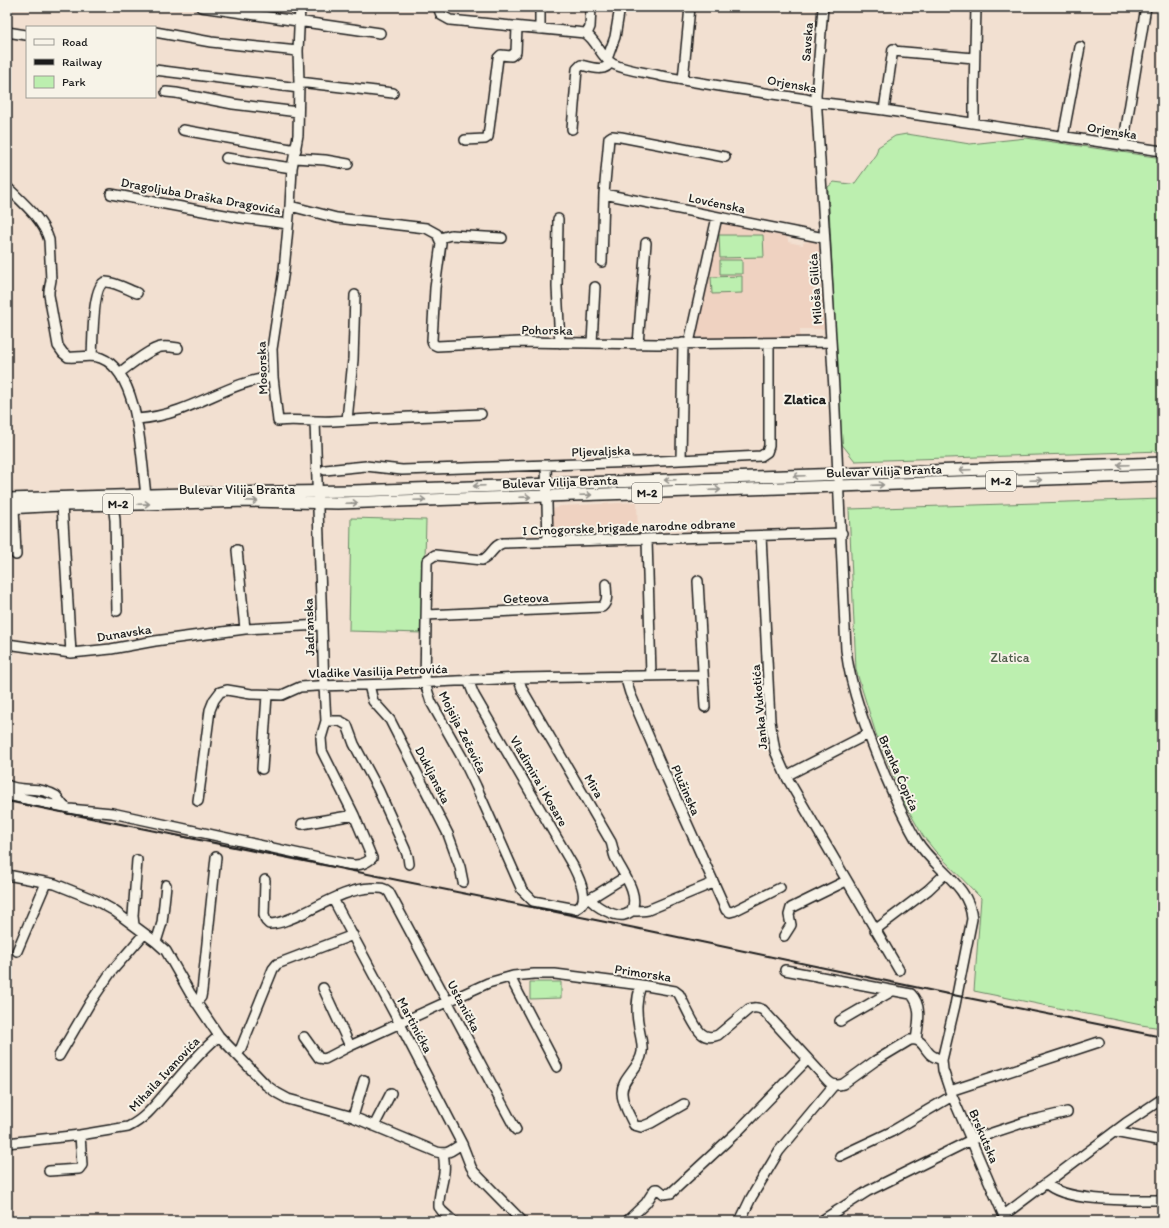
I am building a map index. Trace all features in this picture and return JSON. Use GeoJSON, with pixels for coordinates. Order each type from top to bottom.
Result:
{"type":"FeatureCollection","features":[{"type":"Feature","properties":{"kind":"main road","name":"Bulevar Vilija Branta"},"geometry":{"type":"LineString","coordinates":[[9,505],[246,501],[546,484],[1162,463]]}},
{"type":"Feature","properties":{"kind":"main road","name":"Bulevar Vilija Branta"},"geometry":{"type":"LineString","coordinates":[[9,505],[146,495],[317,497],[338,503],[1162,475]]}},
{"type":"Feature","properties":{"kind":"street"},"geometry":{"type":"LineString","coordinates":[[201,7],[380,33]]}},
{"type":"Feature","properties":{"kind":"street","name":"Mosorska"},"geometry":{"type":"LineString","coordinates":[[300,7],[298,22],[299,85],[295,154],[292,168],[290,206],[281,295],[273,338],[273,377],[278,421],[315,421]]}},
{"type":"Feature","properties":{"kind":"street"},"geometry":{"type":"LineString","coordinates":[[438,7],[442,15],[450,20],[581,32],[587,34],[608,61]]}},
{"type":"Feature","properties":{"kind":"street"},"geometry":{"type":"LineString","coordinates":[[540,7],[540,28]]}},
{"type":"Feature","properties":{"kind":"street"},"geometry":{"type":"LineString","coordinates":[[587,34],[590,27],[591,7]]}},
{"type":"Feature","properties":{"kind":"street"},"geometry":{"type":"LineString","coordinates":[[572,129],[577,69],[581,65],[604,68],[609,66],[608,61],[615,37],[620,7]]}},
{"type":"Feature","properties":{"kind":"street"},"geometry":{"type":"LineString","coordinates":[[684,80],[690,7]]}},
{"type":"Feature","properties":{"kind":"street","name":"Savska"},"geometry":{"type":"LineString","coordinates":[[817,102],[816,95],[823,7]]}},
{"type":"Feature","properties":{"kind":"street"},"geometry":{"type":"LineString","coordinates":[[974,123],[976,7]]}},
{"type":"Feature","properties":{"kind":"street"},"geometry":{"type":"LineString","coordinates":[[1123,146],[1146,7]]}},
{"type":"Feature","properties":{"kind":"street"},"geometry":{"type":"LineString","coordinates":[[465,140],[485,140],[488,137],[498,58],[501,55],[511,56],[516,52],[517,27]]}},
{"type":"Feature","properties":{"kind":"street"},"geometry":{"type":"LineString","coordinates":[[7,32],[26,35]]}},
{"type":"Feature","properties":{"kind":"street"},"geometry":{"type":"LineString","coordinates":[[156,32],[211,42],[298,51]]}},
{"type":"Feature","properties":{"kind":"street"},"geometry":{"type":"LineString","coordinates":[[1063,137],[1080,48]]}},
{"type":"Feature","properties":{"kind":"street"},"geometry":{"type":"LineString","coordinates":[[884,110],[893,50],[974,58]]}},
{"type":"Feature","properties":{"kind":"street","name":"Orjenska"},"geometry":{"type":"LineString","coordinates":[[608,61],[627,69],[817,102],[884,110],[1162,151]]}},
{"type":"Feature","properties":{"kind":"street"},"geometry":{"type":"LineString","coordinates":[[156,70],[393,93]]}},
{"type":"Feature","properties":{"kind":"street"},"geometry":{"type":"LineString","coordinates":[[166,92],[233,104],[298,112]]}},
{"type":"Feature","properties":{"kind":"street","name":"Miloša Gilića"},"geometry":{"type":"LineString","coordinates":[[817,102],[838,475]]}},
{"type":"Feature","properties":{"kind":"street"},"geometry":{"type":"LineString","coordinates":[[183,130],[348,164]]}},
{"type":"Feature","properties":{"kind":"street"},"geometry":{"type":"LineString","coordinates":[[602,262],[604,194],[608,141],[612,136],[725,157]]}},
{"type":"Feature","properties":{"kind":"street"},"geometry":{"type":"LineString","coordinates":[[226,158],[292,168]]}},
{"type":"Feature","properties":{"kind":"street"},"geometry":{"type":"LineString","coordinates":[[7,187],[28,208],[42,225],[48,236],[51,280],[48,291],[58,346],[68,357],[92,356],[102,358],[119,373],[126,385],[137,419],[146,495]]}},
{"type":"Feature","properties":{"kind":"street","name":"Dragoljuba Draška Dragovića"},"geometry":{"type":"LineString","coordinates":[[111,194],[241,218],[288,224]]}},
{"type":"Feature","properties":{"kind":"street","name":"Lovćenska"},"geometry":{"type":"LineString","coordinates":[[604,194],[824,238]]}},
{"type":"Feature","properties":{"kind":"street"},"geometry":{"type":"LineString","coordinates":[[290,206],[337,218],[426,228],[434,232],[440,238],[451,235],[502,238]]}},
{"type":"Feature","properties":{"kind":"street"},"geometry":{"type":"LineString","coordinates":[[681,460],[686,343],[717,217]]}},
{"type":"Feature","properties":{"kind":"street"},"geometry":{"type":"LineString","coordinates":[[558,219],[557,287],[560,344]]}},
{"type":"Feature","properties":{"kind":"street","name":"Pohorska"},"geometry":{"type":"LineString","coordinates":[[440,238],[442,243],[436,282],[432,340],[434,345],[439,347],[520,342],[560,344],[831,342]]}},
{"type":"Feature","properties":{"kind":"street"},"geometry":{"type":"LineString","coordinates":[[638,344],[646,243]]}},
{"type":"Feature","properties":{"kind":"street"},"geometry":{"type":"LineString","coordinates":[[92,356],[94,312],[97,293],[100,286],[105,282],[112,283],[137,294]]}},
{"type":"Feature","properties":{"kind":"street"},"geometry":{"type":"LineString","coordinates":[[592,343],[595,287]]}},
{"type":"Feature","properties":{"kind":"street"},"geometry":{"type":"LineString","coordinates":[[347,420],[353,360],[355,296]]}},
{"type":"Feature","properties":{"kind":"street","name":"Pljevaljska"},"geometry":{"type":"LineString","coordinates":[[325,470],[366,466],[402,470],[546,466],[761,456],[768,452],[769,446],[769,343]]}},
{"type":"Feature","properties":{"kind":"street"},"geometry":{"type":"LineString","coordinates":[[119,373],[155,349],[160,347],[178,348]]}},
{"type":"Feature","properties":{"kind":"street"},"geometry":{"type":"LineString","coordinates":[[137,419],[156,417],[171,413],[250,382],[273,377]]}},
{"type":"Feature","properties":{"kind":"street"},"geometry":{"type":"LineString","coordinates":[[317,497],[315,421],[481,414]]}},
{"type":"Feature","properties":{"kind":"street"},"geometry":{"type":"LineString","coordinates":[[546,466],[548,542]]}},
{"type":"Feature","properties":{"kind":"street","name":"Branka Ćopića"},"geometry":{"type":"LineString","coordinates":[[838,475],[842,533],[846,650],[848,666],[868,734],[896,800],[918,844],[960,889],[972,910],[972,920],[942,1060]]}},
{"type":"Feature","properties":{"kind":"street","name":"Jadranska"},"geometry":{"type":"LineString","coordinates":[[64,807],[112,813],[355,866],[363,864],[372,858],[354,815],[322,750],[321,738],[326,722],[317,497]]}},
{"type":"Feature","properties":{"kind":"street"},"geometry":{"type":"LineString","coordinates":[[113,504],[115,520],[117,611]]}},
{"type":"Feature","properties":{"kind":"street"},"geometry":{"type":"LineString","coordinates":[[9,505],[16,555]]}},
{"type":"Feature","properties":{"kind":"street"},"geometry":{"type":"LineString","coordinates":[[62,505],[71,653]]}},
{"type":"Feature","properties":{"kind":"street","name":"I Crnogorske brigade narodne odbrane"},"geometry":{"type":"LineString","coordinates":[[427,561],[435,555],[482,560],[500,544],[842,533]]}},
{"type":"Feature","properties":{"kind":"street","name":"Janka Vukotića"},"geometry":{"type":"LineString","coordinates":[[761,536],[770,721],[775,751],[786,776],[899,970]]}},
{"type":"Feature","properties":{"kind":"street"},"geometry":{"type":"LineString","coordinates":[[647,540],[652,675]]}},
{"type":"Feature","properties":{"kind":"street"},"geometry":{"type":"LineString","coordinates":[[237,550],[245,629]]}},
{"type":"Feature","properties":{"kind":"street","name":"Mojsija Zečevića"},"geometry":{"type":"LineString","coordinates":[[427,561],[425,683],[431,702],[463,759],[520,886],[526,895],[533,901],[576,909],[581,906],[586,899]]}},
{"type":"Feature","properties":{"kind":"street"},"geometry":{"type":"LineString","coordinates":[[698,581],[705,707]]}},
{"type":"Feature","properties":{"kind":"street","name":"Geteova"},"geometry":{"type":"LineString","coordinates":[[426,615],[602,607],[606,604],[607,599],[606,584]]}},
{"type":"Feature","properties":{"kind":"street","name":"Dunavska"},"geometry":{"type":"LineString","coordinates":[[7,644],[71,653],[111,649],[162,640],[245,629],[322,625]]}},
{"type":"Feature","properties":{"kind":"street","name":"Vladike Vasilija Petrovića"},"geometry":{"type":"LineString","coordinates":[[198,801],[210,710],[214,700],[220,692],[226,690],[267,696],[282,695],[300,687],[518,678],[703,675]]}},
{"type":"Feature","properties":{"kind":"street","name":"Plužinska"},"geometry":{"type":"LineString","coordinates":[[625,676],[630,693],[645,728],[713,883],[728,912],[734,911],[780,888]]}},
{"type":"Feature","properties":{"kind":"street","name":"Mira"},"geometry":{"type":"LineString","coordinates":[[518,678],[523,691],[611,842],[614,856],[633,895],[634,905],[631,911]]}},
{"type":"Feature","properties":{"kind":"street","name":"Vladimira i Kosare"},"geometry":{"type":"LineString","coordinates":[[468,680],[474,695],[566,854],[578,877],[586,899]]}},
{"type":"Feature","properties":{"kind":"street","name":"Dukljanska"},"geometry":{"type":"LineString","coordinates":[[369,685],[373,701],[390,720],[448,834],[460,867],[463,882]]}},
{"type":"Feature","properties":{"kind":"street"},"geometry":{"type":"LineString","coordinates":[[262,769],[267,696]]}},
{"type":"Feature","properties":{"kind":"street"},"geometry":{"type":"LineString","coordinates":[[326,722],[340,721],[347,725],[354,744],[378,789],[405,849],[408,857],[408,864]]}},
{"type":"Feature","properties":{"kind":"street"},"geometry":{"type":"LineString","coordinates":[[786,776],[868,734]]}},
{"type":"Feature","properties":{"kind":"street"},"geometry":{"type":"LineString","coordinates":[[7,785],[20,790],[36,790],[54,795],[64,807]]}},
{"type":"Feature","properties":{"kind":"street"},"geometry":{"type":"LineString","coordinates":[[7,796],[64,807]]}},
{"type":"Feature","properties":{"kind":"street"},"geometry":{"type":"LineString","coordinates":[[302,824],[354,815]]}},
{"type":"Feature","properties":{"kind":"street"},"geometry":{"type":"LineString","coordinates":[[196,1003],[201,997],[202,991],[216,857]]}},
{"type":"Feature","properties":{"kind":"street"},"geometry":{"type":"LineString","coordinates":[[134,925],[137,860]]}},
{"type":"Feature","properties":{"kind":"street"},"geometry":{"type":"LineString","coordinates":[[875,930],[928,890],[945,874]]}},
{"type":"Feature","properties":{"kind":"street"},"geometry":{"type":"LineString","coordinates":[[7,875],[55,884],[95,900],[113,910],[156,942],[166,951],[196,1003],[219,1036],[266,1085],[282,1096],[353,1117],[443,1154],[450,1152],[462,1144]]}},
{"type":"Feature","properties":{"kind":"street"},"geometry":{"type":"LineString","coordinates":[[586,899],[625,877]]}},
{"type":"Feature","properties":{"kind":"street"},"geometry":{"type":"LineString","coordinates":[[265,880],[264,915],[269,924],[274,924],[293,918],[333,898]]}},
{"type":"Feature","properties":{"kind":"street"},"geometry":{"type":"LineString","coordinates":[[784,936],[791,925],[789,914],[791,908],[846,881]]}},
{"type":"Feature","properties":{"kind":"street"},"geometry":{"type":"LineString","coordinates":[[17,951],[46,883]]}},
{"type":"Feature","properties":{"kind":"street"},"geometry":{"type":"LineString","coordinates":[[586,899],[617,915],[624,915],[631,911],[638,912],[648,910],[713,883]]}},
{"type":"Feature","properties":{"kind":"street"},"geometry":{"type":"LineString","coordinates":[[156,942],[162,923],[166,885]]}},
{"type":"Feature","properties":{"kind":"street","name":"Ustanička"},"geometry":{"type":"LineString","coordinates":[[333,898],[360,888],[382,887],[391,894],[516,1130]]}},
{"type":"Feature","properties":{"kind":"street","name":"Martinićka"},"geometry":{"type":"LineString","coordinates":[[333,898],[462,1144],[471,1167],[474,1172],[522,1221]]}},
{"type":"Feature","properties":{"kind":"street"},"geometry":{"type":"LineString","coordinates":[[59,1056],[90,1002],[111,972],[144,934]]}},
{"type":"Feature","properties":{"kind":"street"},"geometry":{"type":"LineString","coordinates":[[236,1054],[241,1048],[273,969],[277,964],[353,935]]}},
{"type":"Feature","properties":{"kind":"street"},"geometry":{"type":"LineString","coordinates":[[785,970],[911,994],[916,1001],[919,1010],[916,1040]]}},
{"type":"Feature","properties":{"kind":"street","name":"Primorska"},"geometry":{"type":"LineString","coordinates":[[304,1037],[321,1059],[324,1059],[488,982],[534,974],[556,974],[675,991],[679,994],[699,1032],[713,1037],[718,1035],[749,1009],[754,1007],[759,1008],[763,1010],[828,1081],[834,1085]]}},
{"type":"Feature","properties":{"kind":"street"},"geometry":{"type":"LineString","coordinates":[[510,977],[557,1067]]}},
{"type":"Feature","properties":{"kind":"street"},"geometry":{"type":"LineString","coordinates":[[641,985],[637,1000],[642,1052],[640,1062],[623,1087],[623,1101],[634,1125],[641,1127],[684,1104]]}},
{"type":"Feature","properties":{"kind":"street"},"geometry":{"type":"LineString","coordinates":[[323,988],[350,1046]]}},
{"type":"Feature","properties":{"kind":"street"},"geometry":{"type":"LineString","coordinates":[[840,1022],[892,991]]}},
{"type":"Feature","properties":{"kind":"street","name":"Mihaila Ivanovića"},"geometry":{"type":"LineString","coordinates":[[7,1143],[80,1135],[128,1127],[141,1120],[149,1112],[181,1075],[219,1036]]}},
{"type":"Feature","properties":{"kind":"street"},"geometry":{"type":"LineString","coordinates":[[740,1221],[751,1198],[779,1151],[834,1085],[843,1084],[875,1061],[910,1040],[921,1042],[932,1056],[942,1060]]}},
{"type":"Feature","properties":{"kind":"street"},"geometry":{"type":"LineString","coordinates":[[840,1156],[881,1137],[951,1094],[1099,1042]]}},
{"type":"Feature","properties":{"kind":"street"},"geometry":{"type":"LineString","coordinates":[[626,1221],[646,1204],[655,1189],[658,1189],[664,1194],[671,1193],[739,1130],[808,1059]]}},
{"type":"Feature","properties":{"kind":"street","name":"Brskutska"},"geometry":{"type":"LineString","coordinates":[[942,1060],[943,1070],[951,1094],[1005,1218]]}},
{"type":"Feature","properties":{"kind":"street"},"geometry":{"type":"LineString","coordinates":[[353,1117],[364,1080]]}},
{"type":"Feature","properties":{"kind":"street"},"geometry":{"type":"LineString","coordinates":[[374,1126],[391,1093]]}},
{"type":"Feature","properties":{"kind":"street"},"geometry":{"type":"LineString","coordinates":[[1005,1218],[1046,1183],[1114,1132],[1162,1099]]}},
{"type":"Feature","properties":{"kind":"street"},"geometry":{"type":"LineString","coordinates":[[821,1221],[868,1191],[971,1140],[1025,1122],[1067,1112]]}},
{"type":"Feature","properties":{"kind":"street"},"geometry":{"type":"LineString","coordinates":[[1114,1132],[1162,1141]]}},
{"type":"Feature","properties":{"kind":"street"},"geometry":{"type":"LineString","coordinates":[[49,1171],[79,1169],[81,1167],[80,1135]]}},
{"type":"Feature","properties":{"kind":"street"},"geometry":{"type":"LineString","coordinates":[[443,1154],[445,1161],[445,1173],[439,1207],[442,1212],[453,1221]]}},
{"type":"Feature","properties":{"kind":"street"},"geometry":{"type":"LineString","coordinates":[[1046,1183],[1056,1191],[1093,1199],[1162,1200]]}},
{"type":"Feature","properties":{"kind":"shaded area"},"geometry":{"type":"Polygon","coordinates":[[[724,223],[772,232],[772,235],[785,235],[788,242],[803,245],[803,243],[810,240],[819,244],[821,252],[819,255],[815,256],[818,291],[823,295],[825,329],[800,329],[800,338],[702,339],[698,337],[696,332],[721,226],[724,223]]]}},
{"type":"Feature","properties":{"kind":"shaded area"},"geometry":{"type":"Polygon","coordinates":[[[637,502],[638,537],[561,539],[553,533],[552,514],[554,509],[560,506],[637,502]]]}},
{"type":"Feature","properties":{"kind":"green space"},"geometry":{"type":"Polygon","coordinates":[[[907,134],[970,144],[1026,138],[1162,158],[1162,451],[855,461],[841,443],[828,187],[834,182],[850,184],[855,183],[876,154],[878,147],[895,136],[907,134]]]}},
{"type":"Feature","properties":{"kind":"green space"},"geometry":{"type":"Polygon","coordinates":[[[719,235],[763,235],[764,257],[720,258],[719,235]]]}},
{"type":"Feature","properties":{"kind":"green space"},"geometry":{"type":"Polygon","coordinates":[[[720,260],[742,260],[742,274],[720,274],[720,260]]]}},
{"type":"Feature","properties":{"kind":"green space"},"geometry":{"type":"Polygon","coordinates":[[[742,276],[742,293],[712,294],[711,277],[742,276]]]}},
{"type":"Feature","properties":{"kind":"green space","name":"Zlatica"},"geometry":{"type":"Polygon","coordinates":[[[1162,499],[1162,1028],[974,991],[981,898],[935,851],[923,836],[906,806],[876,734],[856,670],[849,509],[1162,499]]]}},
{"type":"Feature","properties":{"kind":"green space"},"geometry":{"type":"Polygon","coordinates":[[[351,518],[426,520],[423,633],[349,631],[351,518]]]}},
{"type":"Feature","properties":{"kind":"green space"},"geometry":{"type":"Polygon","coordinates":[[[530,982],[561,982],[561,998],[530,999],[530,982]]]}},
{"type":"Feature","properties":{"kind":"railway"},"geometry":{"type":"LineString","coordinates":[[7,801],[635,928],[948,994],[1162,1037]]}},
{"type":"Feature","properties":{"kind":"district","name":"Zlatica"},"geometry":{"type":"Point","coordinates":[805,399]}}]}
